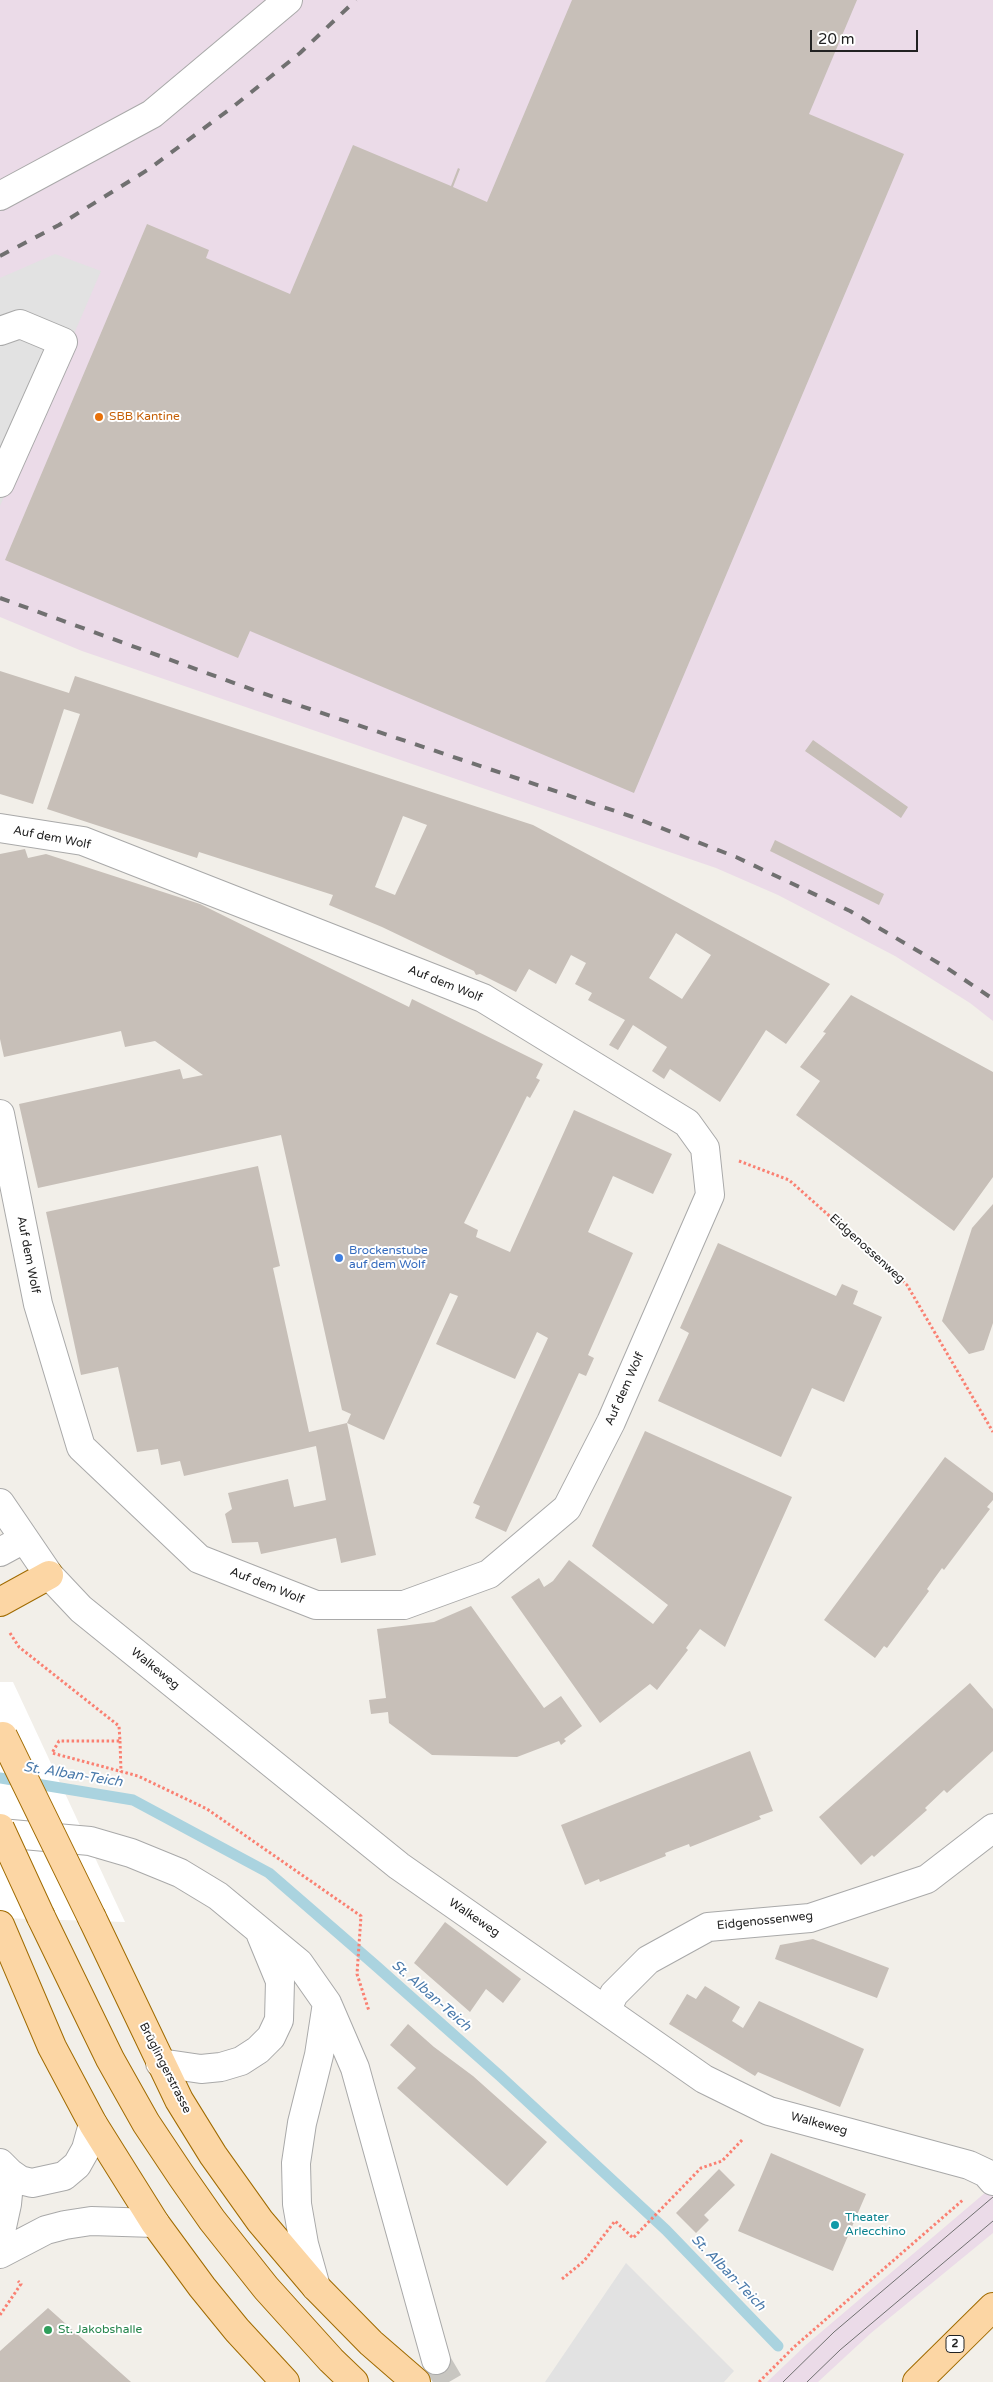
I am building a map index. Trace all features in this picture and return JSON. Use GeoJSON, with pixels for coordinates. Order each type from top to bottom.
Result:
{"type":"FeatureCollection","features":[{"type":"Feature","properties":{"kind":"main road"},"geometry":{"type":"LineString","coordinates":[[0,1602],[49,1575]]}},
{"type":"Feature","properties":{"kind":"main road","name":"Brüglingerstrasse"},"geometry":{"type":"LineString","coordinates":[[1,1731],[178,2100],[213,2156],[260,2221],[316,2287],[371,2343],[416,2382]]}},
{"type":"Feature","properties":{"kind":"main road"},"geometry":{"type":"LineString","coordinates":[[0,1828],[110,2059],[146,2123],[250,2269],[288,2314],[354,2382]]}},
{"type":"Feature","properties":{"kind":"main road"},"geometry":{"type":"LineString","coordinates":[[1,1931],[52,2047],[94,2124],[155,2223],[207,2294],[285,2382]]}},
{"type":"Feature","properties":{"kind":"main road","name":"2"},"geometry":{"type":"LineString","coordinates":[[917,2382],[993,2307]]}},
{"type":"Feature","properties":{"kind":"street"},"geometry":{"type":"LineString","coordinates":[[0,196],[152,114],[288,0]]}},
{"type":"Feature","properties":{"kind":"street"},"geometry":{"type":"LineString","coordinates":[[0,331],[20,324],[63,342],[0,482]]}},
{"type":"Feature","properties":{"kind":"street","name":"Auf dem Wolf"},"geometry":{"type":"LineString","coordinates":[[0,828],[83,841],[483,998],[688,1123],[705,1148],[710,1196],[611,1422],[567,1508],[489,1574],[404,1605],[316,1605],[199,1559],[81,1447],[38,1304],[0,1114]]}},
{"type":"Feature","properties":{"kind":"street","name":"Walkeweg"},"geometry":{"type":"LineString","coordinates":[[0,1503],[49,1575],[81,1608],[399,1866],[607,2009],[704,2079],[769,2110],[932,2154],[969,2166],[991,2179]]}},
{"type":"Feature","properties":{"kind":"street"},"geometry":{"type":"LineString","coordinates":[[0,1552],[24,1539]]}},
{"type":"Feature","properties":{"kind":"street","name":"Eidgenossenweg"},"geometry":{"type":"LineString","coordinates":[[607,2009],[614,1994],[648,1960],[708,1927],[810,1918],[927,1879],[993,1828]]}},
{"type":"Feature","properties":{"kind":"street"},"geometry":{"type":"LineString","coordinates":[[0,1833],[90,1841],[131,1853],[180,1873],[218,1896],[298,1963],[327,2003],[355,2068],[436,2360]]}},
{"type":"Feature","properties":{"kind":"street"},"geometry":{"type":"LineString","coordinates":[[160,2063],[201,2069],[221,2067],[241,2061],[258,2050],[271,2037],[279,2020],[280,1981],[274,1962],[256,1928]]}},
{"type":"Feature","properties":{"kind":"street"},"geometry":{"type":"LineString","coordinates":[[316,2287],[304,2244],[297,2204],[296,2162],[302,2123],[319,2055],[327,2003]]}},
{"type":"Feature","properties":{"kind":"street"},"geometry":{"type":"LineString","coordinates":[[5,2168],[20,2180],[32,2183],[64,2176],[77,2165],[86,2149],[94,2124]]}},
{"type":"Feature","properties":{"kind":"street"},"geometry":{"type":"LineString","coordinates":[[0,2236],[7,2204],[5,2168]]}},
{"type":"Feature","properties":{"kind":"street"},"geometry":{"type":"LineString","coordinates":[[0,2254],[38,2234],[64,2225],[91,2221],[155,2223]]}},
{"type":"Feature","properties":{"kind":"path","name":"Eidgenossenweg"},"geometry":{"type":"LineString","coordinates":[[705,1148],[789,1180],[907,1285],[993,1432]]}},
{"type":"Feature","properties":{"kind":"path"},"geometry":{"type":"LineString","coordinates":[[10,1632],[19,1647],[119,1726],[121,1772]]}},
{"type":"Feature","properties":{"kind":"path"},"geometry":{"type":"LineString","coordinates":[[120,1741],[59,1741],[52,1753],[138,1776],[207,1809],[362,1916],[357,1974]]}},
{"type":"Feature","properties":{"kind":"path"},"geometry":{"type":"LineString","coordinates":[[562,2278],[584,2261],[616,2221],[633,2238],[701,2168],[722,2161],[742,2139]]}},
{"type":"Feature","properties":{"kind":"path"},"geometry":{"type":"LineString","coordinates":[[759,2382],[794,2347],[991,2179]]}},
{"type":"Feature","properties":{"kind":"shaded area"},"geometry":{"type":"Polygon","coordinates":[[[0,0],[993,0],[993,1021],[970,1003],[895,956],[778,895],[716,868],[82,651],[0,617],[0,0]]]}},
{"type":"Feature","properties":{"kind":"shaded area"},"geometry":{"type":"Polygon","coordinates":[[[55,254],[101,271],[0,506],[0,278],[55,254]]]}},
{"type":"Feature","properties":{"kind":"shaded area"},"geometry":{"type":"Polygon","coordinates":[[[993,2186],[993,2233],[871,2333],[818,2382],[767,2382],[807,2344],[993,2186]]]}},
{"type":"Feature","properties":{"kind":"shaded area"},"geometry":{"type":"Polygon","coordinates":[[[626,2263],[734,2371],[724,2382],[545,2382],[626,2263]]]}},
{"type":"Feature","properties":{"kind":"pier"},"geometry":{"type":"Polygon","coordinates":[[[0,1682],[13,1682],[125,1922],[0,1918],[0,1682]]]}},
{"type":"Feature","properties":{"kind":"building"},"geometry":{"type":"Polygon","coordinates":[[[572,0],[857,0],[809,114],[904,154],[634,793],[250,631],[238,658],[5,560],[147,224],[209,250],[206,258],[290,294],[353,145],[451,186],[458,168],[460,169],[453,187],[487,202],[572,0]]]}},
{"type":"Feature","properties":{"kind":"building"},"geometry":{"type":"Polygon","coordinates":[[[0,671],[69,693],[75,676],[533,825],[830,984],[786,1044],[766,1030],[720,1102],[670,1069],[664,1079],[652,1071],[667,1047],[633,1025],[618,1050],[609,1045],[625,1020],[588,1000],[592,993],[575,984],[586,963],[571,955],[556,984],[529,969],[516,992],[480,974],[476,975],[474,971],[382,927],[329,905],[333,895],[199,852],[197,858],[47,809],[80,714],[64,709],[33,804],[0,794],[0,671]],[[403,816],[375,887],[395,895],[427,825],[403,816]],[[676,933],[649,978],[682,999],[711,955],[676,933]]]}},
{"type":"Feature","properties":{"kind":"building"},"geometry":{"type":"Polygon","coordinates":[[[813,740],[908,807],[901,818],[805,751],[813,740]]]}},
{"type":"Feature","properties":{"kind":"building"},"geometry":{"type":"Polygon","coordinates":[[[775,840],[884,894],[879,905],[770,851],[775,840]]]}},
{"type":"Feature","properties":{"kind":"building"},"geometry":{"type":"Polygon","coordinates":[[[25,849],[28,858],[46,854],[200,904],[409,1007],[412,999],[543,1064],[536,1078],[540,1080],[530,1098],[527,1096],[464,1223],[478,1230],[476,1237],[510,1252],[574,1110],[672,1154],[653,1194],[613,1176],[588,1232],[633,1253],[588,1355],[594,1358],[586,1376],[579,1373],[506,1532],[475,1518],[480,1506],[473,1503],[548,1338],[537,1332],[515,1379],[436,1344],[458,1296],[450,1293],[384,1440],[347,1423],[351,1414],[342,1410],[281,1135],[38,1188],[19,1104],[180,1069],[183,1079],[203,1075],[155,1041],[125,1047],[121,1031],[4,1057],[0,1039],[0,854],[25,849]]]}},
{"type":"Feature","properties":{"kind":"building"},"geometry":{"type":"Polygon","coordinates":[[[851,995],[993,1072],[993,1177],[954,1231],[796,1115],[820,1081],[800,1067],[826,1033],[823,1032],[851,995]]]}},
{"type":"Feature","properties":{"kind":"building"},"geometry":{"type":"Polygon","coordinates":[[[258,1166],[280,1266],[273,1268],[309,1432],[347,1423],[376,1555],[341,1563],[336,1538],[261,1554],[258,1542],[232,1543],[225,1514],[232,1509],[228,1493],[288,1479],[294,1507],[326,1500],[316,1446],[184,1476],[180,1461],[161,1465],[158,1449],[137,1452],[118,1367],[81,1375],[46,1212],[258,1166]]]}},
{"type":"Feature","properties":{"kind":"building"},"geometry":{"type":"Polygon","coordinates":[[[993,1204],[993,1323],[984,1350],[969,1354],[942,1321],[972,1228],[993,1204]]]}},
{"type":"Feature","properties":{"kind":"building"},"geometry":{"type":"Polygon","coordinates":[[[718,1243],[836,1296],[842,1284],[858,1291],[853,1304],[882,1317],[844,1402],[812,1388],[781,1457],[658,1401],[689,1333],[680,1328],[718,1243]]]}},
{"type":"Feature","properties":{"kind":"building"},"geometry":{"type":"Polygon","coordinates":[[[645,1431],[792,1497],[725,1647],[700,1629],[686,1648],[688,1650],[657,1690],[650,1684],[600,1723],[511,1597],[539,1578],[544,1587],[553,1581],[569,1560],[653,1624],[668,1605],[592,1546],[645,1431]]]}},
{"type":"Feature","properties":{"kind":"building"},"geometry":{"type":"Polygon","coordinates":[[[945,1457],[993,1493],[993,1500],[987,1507],[990,1509],[944,1570],[942,1568],[927,1589],[929,1591],[887,1648],[884,1646],[875,1658],[824,1620],[945,1457]]]}},
{"type":"Feature","properties":{"kind":"building"},"geometry":{"type":"Polygon","coordinates":[[[471,1606],[544,1708],[561,1696],[582,1726],[564,1739],[566,1741],[561,1745],[559,1741],[517,1757],[432,1755],[389,1723],[388,1712],[371,1714],[369,1700],[386,1698],[377,1629],[434,1622],[471,1606]]]}},
{"type":"Feature","properties":{"kind":"building"},"geometry":{"type":"Polygon","coordinates":[[[970,1683],[993,1709],[993,1751],[947,1793],[944,1790],[925,1808],[927,1810],[874,1857],[872,1855],[861,1865],[819,1817],[970,1683]]]}},
{"type":"Feature","properties":{"kind":"building"},"geometry":{"type":"Polygon","coordinates":[[[750,1751],[773,1811],[759,1816],[761,1819],[690,1847],[689,1844],[665,1853],[666,1856],[600,1882],[599,1879],[585,1885],[561,1825],[750,1751]]]}},
{"type":"Feature","properties":{"kind":"building"},"geometry":{"type":"Polygon","coordinates":[[[445,1922],[521,1979],[503,2003],[486,1989],[470,2012],[414,1963],[445,1922]]]}},
{"type":"Feature","properties":{"kind":"building"},"geometry":{"type":"Polygon","coordinates":[[[813,1939],[889,1968],[877,1998],[775,1959],[780,1945],[813,1939]]]}},
{"type":"Feature","properties":{"kind":"building"},"geometry":{"type":"Polygon","coordinates":[[[705,1986],[740,2007],[732,2021],[743,2028],[759,2001],[864,2049],[840,2107],[758,2072],[755,2076],[669,2024],[687,1994],[696,1999],[705,1986]]]}},
{"type":"Feature","properties":{"kind":"building"},"geometry":{"type":"Polygon","coordinates":[[[408,2024],[434,2047],[473,2076],[547,2142],[507,2186],[397,2088],[416,2068],[390,2045],[408,2024]]]}},
{"type":"Feature","properties":{"kind":"building"},"geometry":{"type":"Polygon","coordinates":[[[771,2153],[866,2194],[833,2271],[738,2231],[771,2153]]]}},
{"type":"Feature","properties":{"kind":"building"},"geometry":{"type":"Polygon","coordinates":[[[719,2169],[735,2185],[704,2215],[709,2220],[696,2233],[676,2213],[719,2169]]]}},
{"type":"Feature","properties":{"kind":"building","name":"St. Jakobshalle"},"geometry":{"type":"Polygon","coordinates":[[[48,2308],[131,2382],[0,2382],[0,2351],[48,2308]]]}},
{"type":"Feature","properties":{"kind":"waterway","name":"St. Alban-Teich"},"geometry":{"type":"LineString","coordinates":[[0,1778],[133,1800],[269,1873],[500,2076],[666,2230],[778,2346]]}},
{"type":"Feature","properties":{"kind":"tunnel"},"geometry":{"type":"LineString","coordinates":[[436,2360],[449,2382]]}},
{"type":"Feature","properties":{"kind":"tram line"},"geometry":{"type":"LineString","coordinates":[[783,2382],[834,2332],[993,2197]]}},
{"type":"Feature","properties":{"kind":"tram line"},"geometry":{"type":"LineString","coordinates":[[807,2382],[840,2350],[993,2221]]}},
{"type":"Feature","properties":{"kind":"railway"},"geometry":{"type":"LineString","coordinates":[[0,256],[59,225],[149,169],[234,106],[300,53],[356,0]]}},
{"type":"Feature","properties":{"kind":"railway"},"geometry":{"type":"LineString","coordinates":[[0,598],[259,692],[633,817],[736,857],[850,911],[947,968],[993,999]]}},
{"type":"Feature","properties":{"kind":"place","name":"SBB Kantine"},"geometry":{"type":"Point","coordinates":[99,417]}},
{"type":"Feature","properties":{"kind":"place","name":"Brockenstube auf dem Wolf"},"geometry":{"type":"Point","coordinates":[339,1258]}},
{"type":"Feature","properties":{"kind":"place","name":"Theater Arlecchino"},"geometry":{"type":"Point","coordinates":[835,2225]}},
{"type":"Feature","properties":{"kind":"place","name":"St. Jakobshalle"},"geometry":{"type":"Point","coordinates":[48,2330]}}]}
